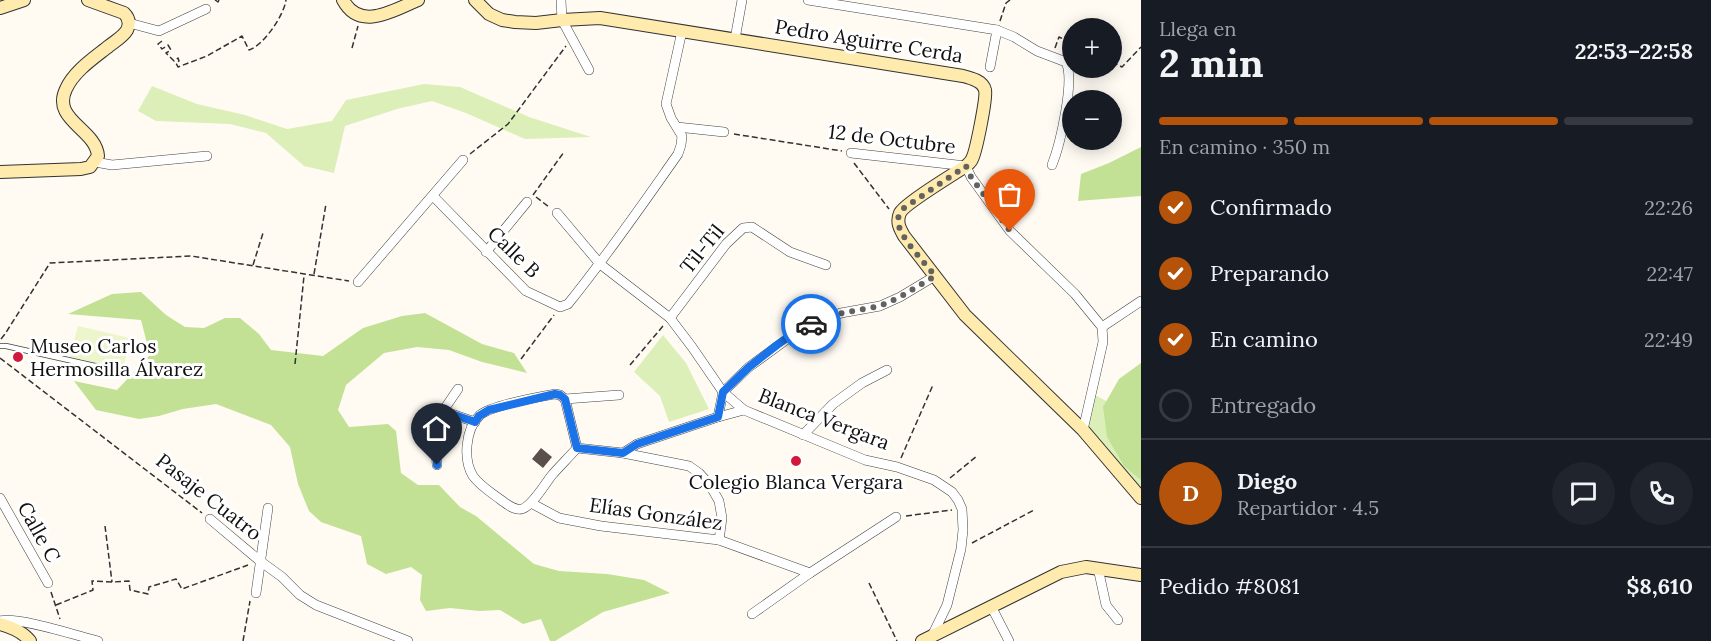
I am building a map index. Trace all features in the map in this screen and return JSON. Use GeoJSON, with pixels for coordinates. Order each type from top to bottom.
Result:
{"type":"FeatureCollection","features":[{"type":"Feature","properties":{"kind":"street"},"geometry":{"type":"LineString","coordinates":[[0,8],[24,0]]}},
{"type":"Feature","properties":{"kind":"street"},"geometry":{"type":"LineString","coordinates":[[0,172],[81,169],[90,167],[95,162],[98,156],[96,144],[71,120],[63,104],[63,96],[71,80],[120,38],[127,30],[129,23],[124,13],[88,0]]}},
{"type":"Feature","properties":{"kind":"street"},"geometry":{"type":"LineString","coordinates":[[343,0],[356,14],[369,18],[418,0]]}},
{"type":"Feature","properties":{"kind":"street","name":"Pedro Aguirre Cerda"},"geometry":{"type":"LineString","coordinates":[[475,0],[489,14],[502,20],[536,23],[600,18],[973,78],[986,91],[975,152],[972,161],[966,166]]}},
{"type":"Feature","properties":{"kind":"street"},"geometry":{"type":"LineString","coordinates":[[561,0],[562,20],[589,70]]}},
{"type":"Feature","properties":{"kind":"street"},"geometry":{"type":"LineString","coordinates":[[735,39],[742,0]]}},
{"type":"Feature","properties":{"kind":"street"},"geometry":{"type":"LineString","coordinates":[[808,0],[997,30],[1037,51],[1066,62],[1069,74],[1065,113],[1052,165]]}},
{"type":"Feature","properties":{"kind":"street"},"geometry":{"type":"LineString","coordinates":[[129,23],[159,31],[206,9]]}},
{"type":"Feature","properties":{"kind":"street"},"geometry":{"type":"LineString","coordinates":[[990,67],[997,30]]}},
{"type":"Feature","properties":{"kind":"street"},"geometry":{"type":"LineString","coordinates":[[560,307],[568,304],[600,264],[678,154],[682,136],[666,104],[682,31]]}},
{"type":"Feature","properties":{"kind":"street"},"geometry":{"type":"LineString","coordinates":[[677,127],[724,132]]}},
{"type":"Feature","properties":{"kind":"street","name":"12 de Octubre"},"geometry":{"type":"LineString","coordinates":[[851,153],[966,166],[971,177],[1010,231],[1076,294],[1102,327]]}},
{"type":"Feature","properties":{"kind":"street"},"geometry":{"type":"LineString","coordinates":[[95,162],[112,165],[207,156]]}},
{"type":"Feature","properties":{"kind":"street"},"geometry":{"type":"LineString","coordinates":[[358,282],[463,160]]}},
{"type":"Feature","properties":{"kind":"street"},"geometry":{"type":"LineString","coordinates":[[966,166],[904,208],[898,220],[899,227],[966,315],[1083,430],[1141,498]]}},
{"type":"Feature","properties":{"kind":"street","name":"Calle B"},"geometry":{"type":"LineString","coordinates":[[433,196],[526,291],[560,307]]}},
{"type":"Feature","properties":{"kind":"street"},"geometry":{"type":"LineString","coordinates":[[486,252],[530,199]]}},
{"type":"Feature","properties":{"kind":"street","name":"Blanca Vergara"},"geometry":{"type":"LineString","coordinates":[[557,213],[600,264],[670,318],[723,392],[744,410],[865,460],[897,467],[926,477],[952,492],[962,509]]}},
{"type":"Feature","properties":{"kind":"street","name":"Til-Til"},"geometry":{"type":"LineString","coordinates":[[670,318],[726,244],[743,228],[752,227],[790,252],[826,265]]}},
{"type":"Feature","properties":{"kind":"street"},"geometry":{"type":"LineString","coordinates":[[718,417],[723,392],[749,367],[801,328],[842,313],[880,306],[935,276]]}},
{"type":"Feature","properties":{"kind":"street"},"geometry":{"type":"LineString","coordinates":[[1083,430],[1103,342],[1102,327],[1141,301]]}},
{"type":"Feature","properties":{"kind":"street"},"geometry":{"type":"LineString","coordinates":[[803,435],[833,404],[862,383],[887,370]]}},
{"type":"Feature","properties":{"kind":"street"},"geometry":{"type":"LineString","coordinates":[[437,465],[435,438],[443,411],[458,389]]}},
{"type":"Feature","properties":{"kind":"street"},"geometry":{"type":"LineString","coordinates":[[555,394],[565,399],[577,448],[524,509],[511,507],[484,486],[473,475],[467,460],[470,433],[479,416],[489,410],[555,394]]}},
{"type":"Feature","properties":{"kind":"street"},"geometry":{"type":"LineString","coordinates":[[565,399],[619,395]]}},
{"type":"Feature","properties":{"kind":"street"},"geometry":{"type":"LineString","coordinates":[[623,453],[637,444],[744,410]]}},
{"type":"Feature","properties":{"kind":"street"},"geometry":{"type":"LineString","coordinates":[[443,411],[475,422]]}},
{"type":"Feature","properties":{"kind":"street"},"geometry":{"type":"LineString","coordinates":[[577,448],[623,453],[689,466],[710,485],[719,501],[722,518],[719,540]]}},
{"type":"Feature","properties":{"kind":"street","name":"Calle C"},"geometry":{"type":"LineString","coordinates":[[0,498],[48,583]]}},
{"type":"Feature","properties":{"kind":"street","name":"Elías González"},"geometry":{"type":"LineString","coordinates":[[531,503],[559,518],[601,526],[719,540],[810,573]]}},
{"type":"Feature","properties":{"kind":"street"},"geometry":{"type":"LineString","coordinates":[[256,593],[268,508]]}},
{"type":"Feature","properties":{"kind":"street"},"geometry":{"type":"LineString","coordinates":[[927,638],[947,605],[961,549],[962,509]]}},
{"type":"Feature","properties":{"kind":"street"},"geometry":{"type":"LineString","coordinates":[[752,614],[896,517]]}},
{"type":"Feature","properties":{"kind":"street","name":"Pasaje Cuatro"},"geometry":{"type":"LineString","coordinates":[[210,519],[282,577],[300,595],[316,605],[408,641]]}},
{"type":"Feature","properties":{"kind":"street"},"geometry":{"type":"LineString","coordinates":[[927,638],[992,608],[1061,572],[1086,567],[1141,575]]}},
{"type":"Feature","properties":{"kind":"street"},"geometry":{"type":"LineString","coordinates":[[1098,568],[1106,605],[1118,620]]}},
{"type":"Feature","properties":{"kind":"street"},"geometry":{"type":"LineString","coordinates":[[992,608],[1009,641]]}},
{"type":"Feature","properties":{"kind":"street"},"geometry":{"type":"LineString","coordinates":[[0,623],[6,619],[98,641]]}},
{"type":"Feature","properties":{"kind":"street"},"geometry":{"type":"LineString","coordinates":[[0,623],[20,632],[30,641]]}},
{"type":"Feature","properties":{"kind":"lane"},"geometry":{"type":"LineString","coordinates":[[0,346],[113,370]]}},
{"type":"Feature","properties":{"kind":"path"},"geometry":{"type":"LineString","coordinates":[[159,36],[163,40],[158,44],[162,49],[168,45],[171,50],[166,53],[174,61],[178,58],[179,61],[176,63],[178,67],[207,56],[242,36],[249,50],[262,41],[285,9],[286,0]]}},
{"type":"Feature","properties":{"kind":"path"},"geometry":{"type":"LineString","coordinates":[[997,30],[1006,3],[1010,0]]}},
{"type":"Feature","properties":{"kind":"path"},"geometry":{"type":"LineString","coordinates":[[1052,57],[1059,37],[1062,38]]}},
{"type":"Feature","properties":{"kind":"path"},"geometry":{"type":"LineString","coordinates":[[463,160],[508,124],[572,39]]}},
{"type":"Feature","properties":{"kind":"path"},"geometry":{"type":"LineString","coordinates":[[1122,67],[1141,46]]}},
{"type":"Feature","properties":{"kind":"path","name":"12 de Octubre"},"geometry":{"type":"LineString","coordinates":[[724,132],[851,153]]}},
{"type":"Feature","properties":{"kind":"path"},"geometry":{"type":"LineString","coordinates":[[557,213],[530,199],[564,152]]}},
{"type":"Feature","properties":{"kind":"path"},"geometry":{"type":"LineString","coordinates":[[851,153],[851,159],[898,220]]}},
{"type":"Feature","properties":{"kind":"path"},"geometry":{"type":"LineString","coordinates":[[314,275],[326,204]]}},
{"type":"Feature","properties":{"kind":"path"},"geometry":{"type":"LineString","coordinates":[[253,266],[263,233]]}},
{"type":"Feature","properties":{"kind":"path"},"geometry":{"type":"LineString","coordinates":[[0,339],[6,334],[50,263],[191,256],[358,282]]}},
{"type":"Feature","properties":{"kind":"path"},"geometry":{"type":"LineString","coordinates":[[295,364],[304,274]]}},
{"type":"Feature","properties":{"kind":"path"},"geometry":{"type":"LineString","coordinates":[[521,359],[560,307]]}},
{"type":"Feature","properties":{"kind":"path"},"geometry":{"type":"LineString","coordinates":[[630,365],[670,318]]}},
{"type":"Feature","properties":{"kind":"path","name":"Pasaje Cuatro"},"geometry":{"type":"LineString","coordinates":[[0,358],[210,519]]}},
{"type":"Feature","properties":{"kind":"path"},"geometry":{"type":"LineString","coordinates":[[897,467],[933,385]]}},
{"type":"Feature","properties":{"kind":"path"},"geometry":{"type":"LineString","coordinates":[[954,473],[977,456]]}},
{"type":"Feature","properties":{"kind":"path"},"geometry":{"type":"LineString","coordinates":[[896,517],[962,509]]}},
{"type":"Feature","properties":{"kind":"path"},"geometry":{"type":"LineString","coordinates":[[961,549],[1034,510]]}},
{"type":"Feature","properties":{"kind":"path"},"geometry":{"type":"LineString","coordinates":[[105,526],[113,582]]}},
{"type":"Feature","properties":{"kind":"path"},"geometry":{"type":"LineString","coordinates":[[56,605],[93,590],[92,581],[129,581],[130,590],[148,594],[149,587],[176,579],[182,589],[260,561]]}},
{"type":"Feature","properties":{"kind":"path"},"geometry":{"type":"LineString","coordinates":[[48,583],[65,632]]}},
{"type":"Feature","properties":{"kind":"path"},"geometry":{"type":"LineString","coordinates":[[869,583],[897,641]]}},
{"type":"Feature","properties":{"kind":"path"},"geometry":{"type":"LineString","coordinates":[[243,641],[252,592],[256,593]]}},
{"type":"Feature","properties":{"kind":"green space"},"geometry":{"type":"Polygon","coordinates":[[[424,84],[460,87],[529,117],[591,137],[525,139],[432,101],[397,109],[345,126],[334,173],[304,166],[266,133],[230,124],[156,121],[138,111],[152,86],[197,104],[245,115],[287,129],[332,121],[346,100],[424,84]]]}},
{"type":"Feature","properties":{"kind":"green space"},"geometry":{"type":"Polygon","coordinates":[[[1141,147],[1141,196],[1078,201],[1081,174],[1141,147]]]}},
{"type":"Feature","properties":{"kind":"green space"},"geometry":{"type":"Polygon","coordinates":[[[141,292],[166,315],[185,327],[204,328],[225,318],[240,318],[259,334],[271,350],[323,356],[363,328],[402,316],[425,313],[482,344],[514,353],[527,373],[482,362],[449,350],[417,347],[384,353],[346,385],[338,410],[349,427],[388,424],[396,431],[401,473],[418,485],[439,485],[460,507],[476,516],[534,564],[559,571],[607,574],[644,580],[670,593],[603,612],[555,641],[550,641],[541,619],[523,624],[500,610],[479,611],[450,608],[426,611],[420,600],[422,575],[411,567],[386,574],[367,564],[361,536],[321,522],[309,511],[298,484],[290,447],[271,425],[216,404],[139,419],[96,410],[74,381],[117,390],[150,355],[141,320],[68,314],[112,294],[141,292]]]}},
{"type":"Feature","properties":{"kind":"green space"},"geometry":{"type":"Polygon","coordinates":[[[78,326],[130,338],[123,369],[70,357],[78,326]]]}},
{"type":"Feature","properties":{"kind":"green space"},"geometry":{"type":"Polygon","coordinates":[[[663,335],[686,363],[709,409],[669,422],[660,396],[634,372],[663,335]]]}},
{"type":"Feature","properties":{"kind":"green space"},"geometry":{"type":"Polygon","coordinates":[[[1141,363],[1141,480],[1124,466],[1107,437],[1103,407],[1119,379],[1141,363]]]}},
{"type":"Feature","properties":{"kind":"green space"},"geometry":{"type":"Polygon","coordinates":[[[1093,394],[1116,406],[1141,447],[1141,491],[1086,427],[1093,394]]]}},
{"type":"Feature","properties":{"kind":"building"},"geometry":{"type":"Polygon","coordinates":[[[541,448],[552,457],[543,468],[532,459],[541,448]]]}},
{"type":"Feature","properties":{"kind":"way so far"},"geometry":{"type":"LineString","coordinates":[[811,324],[842,313],[880,306],[935,276],[904,236],[898,220],[904,208],[966,166],[971,177],[1010,231]]}},
{"type":"Feature","properties":{"kind":"place","name":"Museo Carlos Hermosilla Álvarez"},"geometry":{"type":"Point","coordinates":[18,357]}},
{"type":"Feature","properties":{"kind":"place","name":"Colegio Blanca Vergara"},"geometry":{"type":"Point","coordinates":[796,461]}},
{"type":"Feature","properties":{"kind":"route"},"geometry":{"type":"LineString","coordinates":[[437,465],[435,438],[443,411],[475,422],[479,416],[489,410],[555,394],[565,399],[577,448],[623,453],[637,444],[718,417],[723,392],[777,345],[801,328],[811,324]]}}]}
